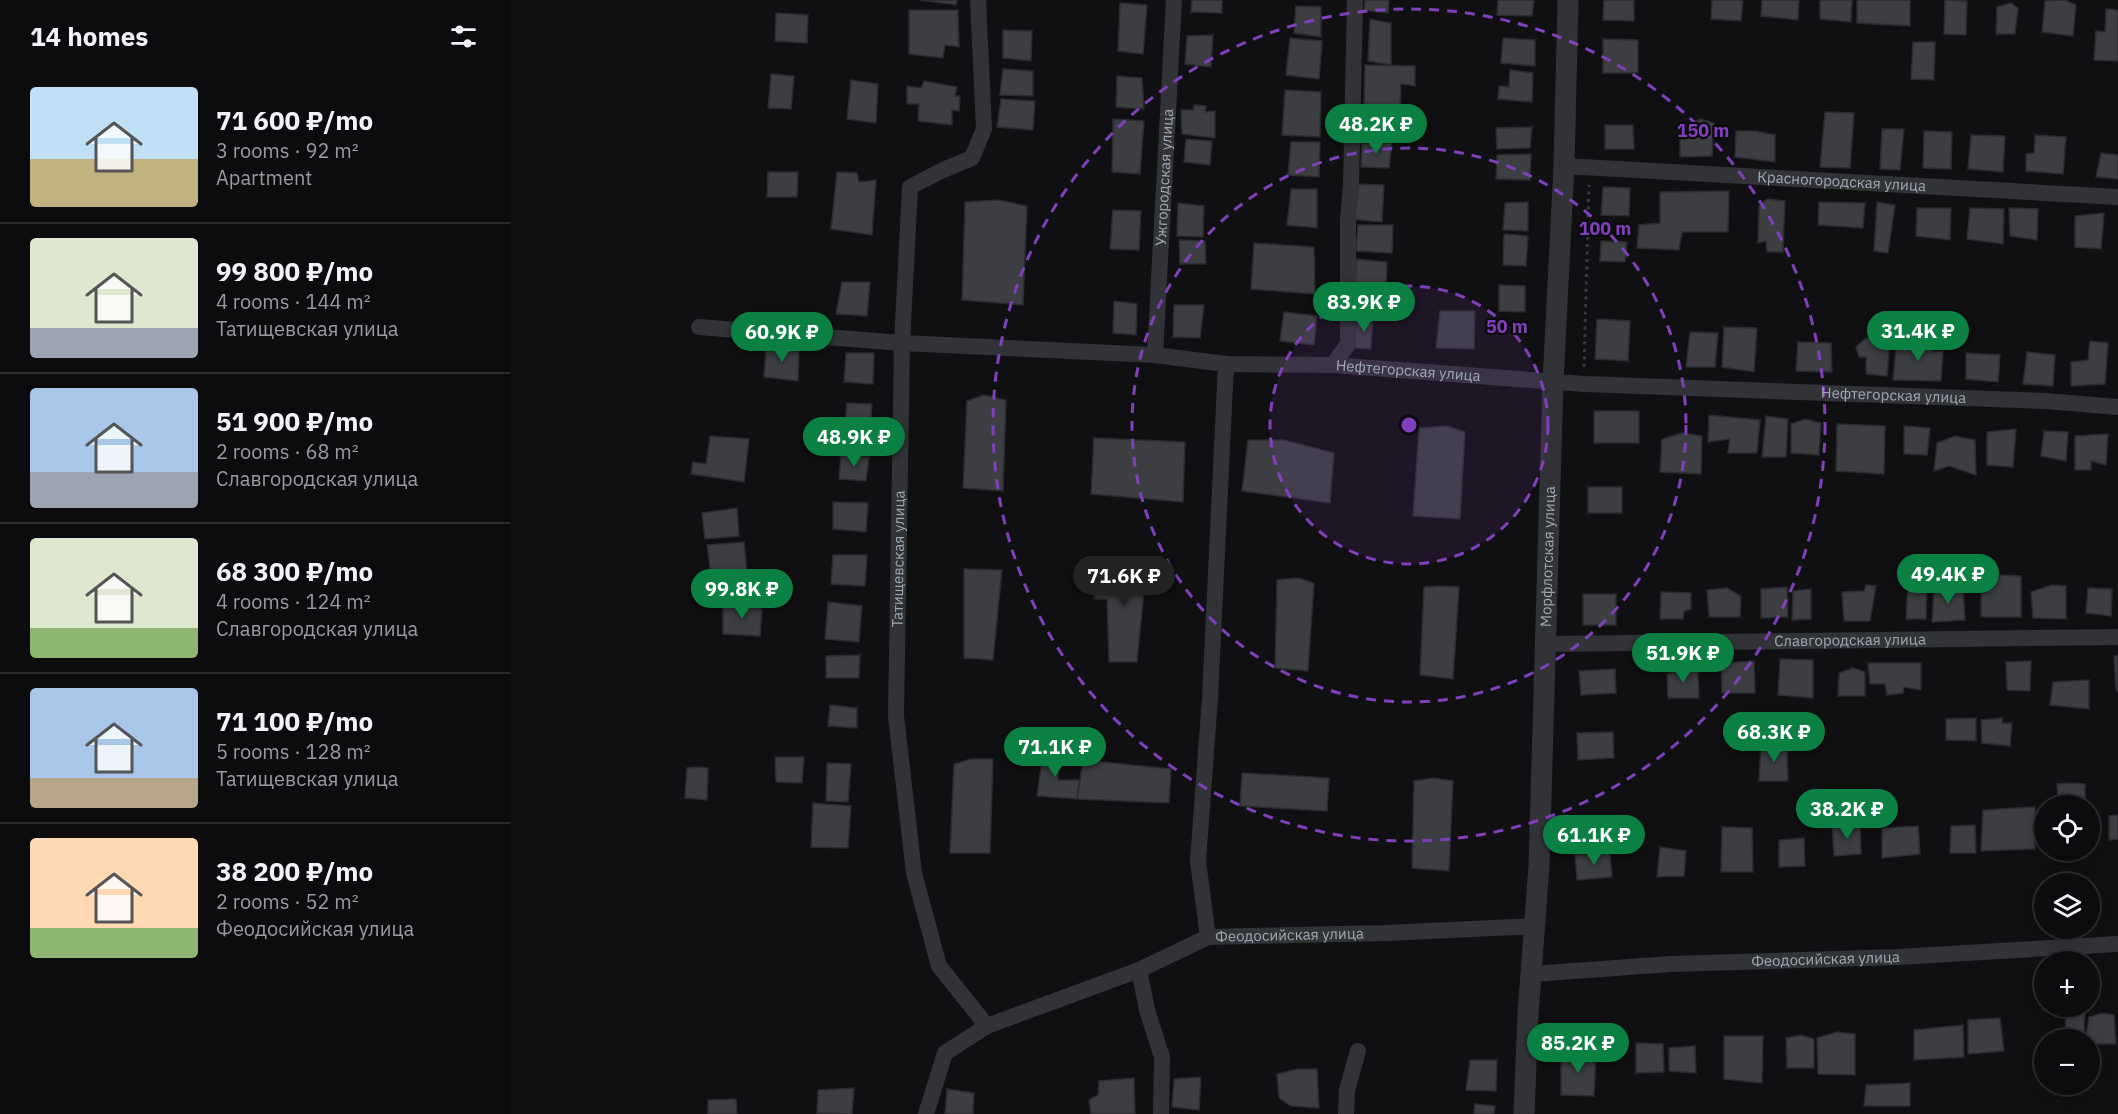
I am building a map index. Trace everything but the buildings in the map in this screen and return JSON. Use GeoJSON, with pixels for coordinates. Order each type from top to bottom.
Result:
{"type":"FeatureCollection","features":[{"type":"Feature","properties":{"kind":"street","name":"Татищевская улица"},"geometry":{"type":"LineString","coordinates":[[978,0],[984,129],[972,158],[910,187],[903,343],[896,716],[914,873],[939,966],[987,1026]]}},
{"type":"Feature","properties":{"kind":"street","name":"Ужгородская улица"},"geometry":{"type":"LineString","coordinates":[[1155,355],[1174,0]]}},
{"type":"Feature","properties":{"kind":"street"},"geometry":{"type":"LineString","coordinates":[[1333,365],[1348,344],[1348,219],[1351,184],[1355,0]]}},
{"type":"Feature","properties":{"kind":"street","name":"Морфлотская улица"},"geometry":{"type":"LineString","coordinates":[[1524,1114],[1528,1014],[1536,926],[1568,0]]}},
{"type":"Feature","properties":{"kind":"street","name":"Красногородская улица"},"geometry":{"type":"LineString","coordinates":[[1564,166],[2118,197]]}},
{"type":"Feature","properties":{"kind":"street","name":"Нефтегорская улица"},"geometry":{"type":"LineString","coordinates":[[699,327],[903,343],[1155,355],[1226,364],[1333,365],[1584,384],[2046,401],[2118,407]]}},
{"type":"Feature","properties":{"kind":"street"},"geometry":{"type":"LineString","coordinates":[[1208,938],[1198,861],[1210,698],[1226,364]]}},
{"type":"Feature","properties":{"kind":"street","name":"Славгородская улица"},"geometry":{"type":"LineString","coordinates":[[1546,644],[2118,637]]}},
{"type":"Feature","properties":{"kind":"street","name":"Феодосийская улица"},"geometry":{"type":"LineString","coordinates":[[987,1026],[1139,970],[1208,938],[1536,926]]}},
{"type":"Feature","properties":{"kind":"street","name":"Феодосийская улица"},"geometry":{"type":"LineString","coordinates":[[1532,974],[1671,964],[1898,957],[2118,944]]}},
{"type":"Feature","properties":{"kind":"street"},"geometry":{"type":"LineString","coordinates":[[1139,970],[1147,1010],[1162,1056],[1161,1114]]}},
{"type":"Feature","properties":{"kind":"street"},"geometry":{"type":"LineString","coordinates":[[926,1114],[945,1053],[987,1026]]}},
{"type":"Feature","properties":{"kind":"street"},"geometry":{"type":"LineString","coordinates":[[1346,1114],[1347,1090],[1358,1051]]}},
{"type":"Feature","properties":{"kind":"path"},"geometry":{"type":"LineString","coordinates":[[1584,384],[1589,168]]}}]}
